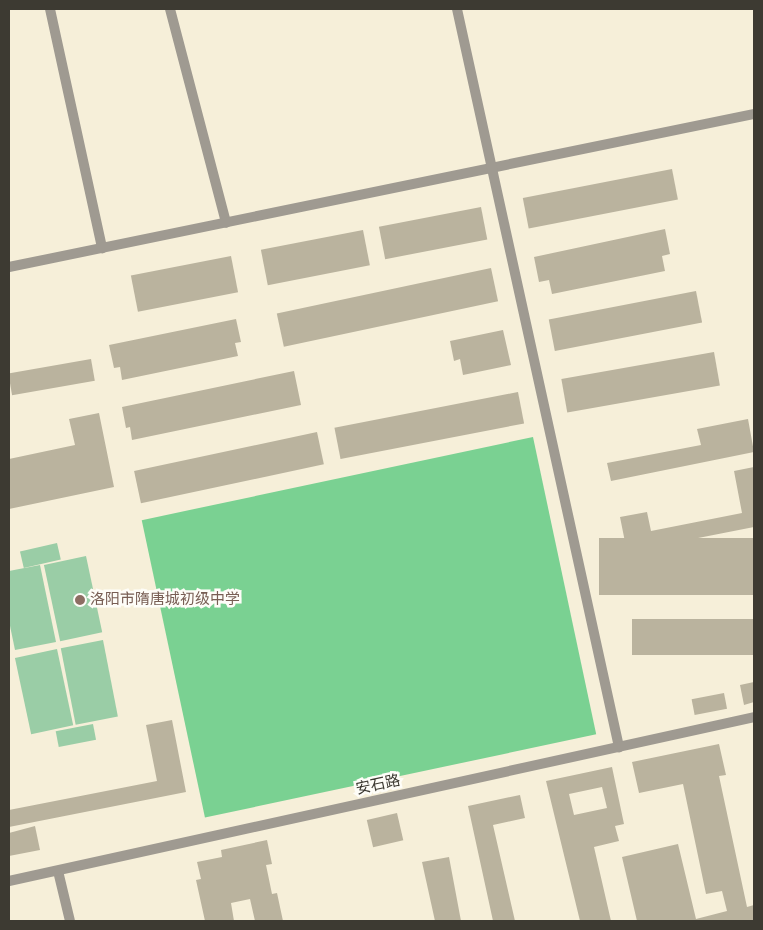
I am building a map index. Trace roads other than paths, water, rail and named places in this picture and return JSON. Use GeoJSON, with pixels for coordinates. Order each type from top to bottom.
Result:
{"type":"FeatureCollection","features":[{"type":"Feature","properties":{"kind":"street"},"geometry":{"type":"LineString","coordinates":[[50,9],[102,248]]}},
{"type":"Feature","properties":{"kind":"street"},"geometry":{"type":"LineString","coordinates":[[170,9],[226,222]]}},
{"type":"Feature","properties":{"kind":"street"},"geometry":{"type":"LineString","coordinates":[[457,9],[619,748]]}},
{"type":"Feature","properties":{"kind":"street"},"geometry":{"type":"LineString","coordinates":[[9,267],[754,114]]}},
{"type":"Feature","properties":{"kind":"street","name":"安石路"},"geometry":{"type":"LineString","coordinates":[[9,881],[754,717]]}},
{"type":"Feature","properties":{"kind":"street"},"geometry":{"type":"LineString","coordinates":[[58,870],[70,921]]}},
{"type":"Feature","properties":{"kind":"place","name":"洛阳市隋唐城初级中学"},"geometry":{"type":"Point","coordinates":[80,600]}}]}
